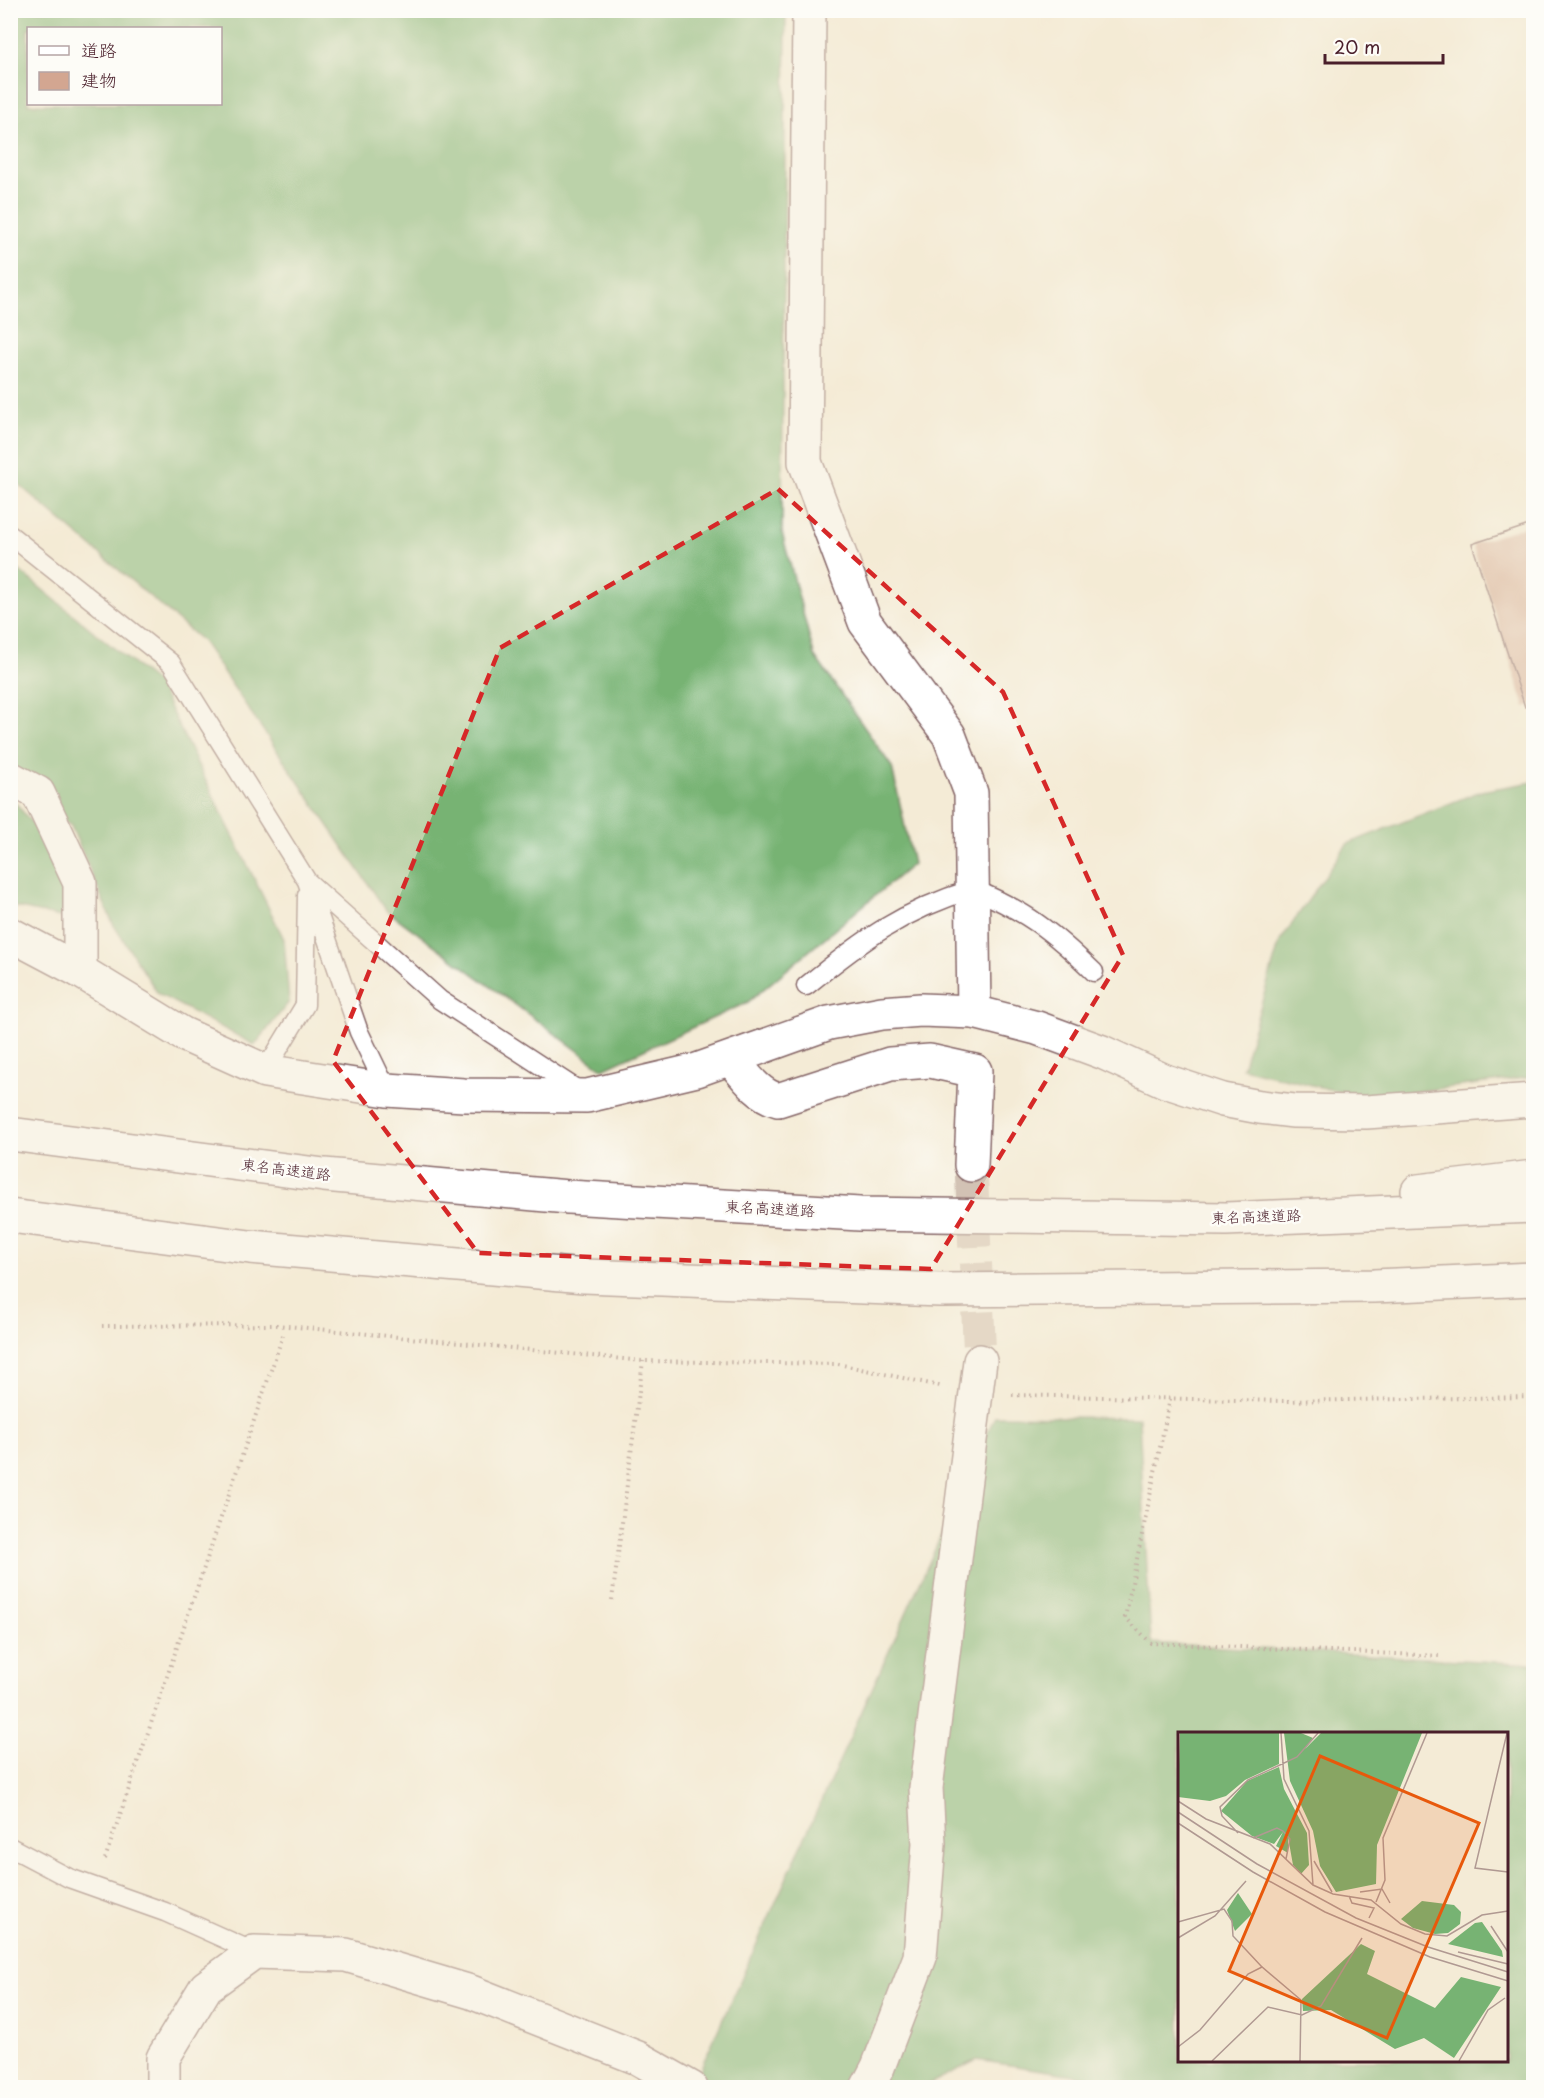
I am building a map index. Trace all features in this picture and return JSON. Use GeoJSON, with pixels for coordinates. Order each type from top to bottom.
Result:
{"type":"FeatureCollection","features":[{"type":"Feature","properties":{"kind":"main road"},"geometry":{"type":"LineString","coordinates":[[809,10],[805,462],[865,622],[949,735],[971,793],[974,1012]]}},
{"type":"Feature","properties":{"kind":"main road"},"geometry":{"type":"LineString","coordinates":[[10,778],[38,793],[80,883],[80,971]]}},
{"type":"Feature","properties":{"kind":"main road"},"geometry":{"type":"LineString","coordinates":[[10,934],[80,971],[183,1034],[265,1071],[387,1090],[464,1095],[587,1096],[664,1080],[731,1059],[805,1031],[854,1017],[921,1010],[974,1012],[1066,1038],[1175,1084],[1223,1100],[1260,1107],[1294,1111],[1366,1112],[1533,1100]]}},
{"type":"Feature","properties":{"kind":"main road"},"geometry":{"type":"LineString","coordinates":[[731,1059],[769,1098],[778,1100],[800,1095],[890,1064],[930,1061],[975,1071],[971,1165]]}},
{"type":"Feature","properties":{"kind":"main road","name":"東名高速道路"},"geometry":{"type":"LineString","coordinates":[[10,1134],[324,1175],[568,1197],[860,1214],[1226,1219],[1533,1206]]}},
{"type":"Feature","properties":{"kind":"main road"},"geometry":{"type":"LineString","coordinates":[[1226,1219],[1398,1193],[1533,1177]]}},
{"type":"Feature","properties":{"kind":"main road"},"geometry":{"type":"LineString","coordinates":[[10,1216],[250,1247],[584,1276],[940,1290],[1374,1286],[1533,1280]]}},
{"type":"Feature","properties":{"kind":"main road"},"geometry":{"type":"LineString","coordinates":[[867,2088],[878,2067],[920,1957],[929,1844],[926,1788],[980,1360]]}},
{"type":"Feature","properties":{"kind":"main road"},"geometry":{"type":"LineString","coordinates":[[163,2088],[164,2058],[206,1987],[254,1952],[346,1955],[471,1992],[638,2058],[691,2088]]}},
{"type":"Feature","properties":{"kind":"lane"},"geometry":{"type":"LineString","coordinates":[[10,535],[171,663],[307,881],[359,1032],[387,1090]]}},
{"type":"Feature","properties":{"kind":"lane"},"geometry":{"type":"LineString","coordinates":[[265,1071],[305,1005],[307,881]]}},
{"type":"Feature","properties":{"kind":"lane"},"geometry":{"type":"LineString","coordinates":[[307,881],[440,1000],[587,1096]]}},
{"type":"Feature","properties":{"kind":"lane"},"geometry":{"type":"LineString","coordinates":[[806,986],[873,933],[904,915],[944,898],[973,889],[1010,904],[1042,924],[1094,972]]}},
{"type":"Feature","properties":{"kind":"lane"},"geometry":{"type":"LineString","coordinates":[[10,1847],[69,1878],[165,1912],[254,1952]]}},
{"type":"Feature","properties":{"kind":"path"},"geometry":{"type":"LineString","coordinates":[[102,1326],[277,1325],[643,1361],[838,1364],[976,1394],[1283,1401],[1533,1397]]}},
{"type":"Feature","properties":{"kind":"path"},"geometry":{"type":"LineString","coordinates":[[95,1888],[283,1335]]}},
{"type":"Feature","properties":{"kind":"path"},"geometry":{"type":"LineString","coordinates":[[612,1600],[643,1361]]}},
{"type":"Feature","properties":{"kind":"path"},"geometry":{"type":"LineString","coordinates":[[1170,1399],[1125,1617],[1151,1643],[1440,1656]]}},
{"type":"Feature","properties":{"kind":"highlighted area"},"geometry":{"type":"Polygon","coordinates":[[[778,489],[1003,692],[1123,955],[931,1269],[478,1253],[333,1061],[500,648],[778,489]]]}},
{"type":"Feature","properties":{"kind":"green space"},"geometry":{"type":"Polygon","coordinates":[[[11,10],[786,11],[782,533],[814,655],[892,767],[913,864],[748,1002],[603,1069],[386,910],[202,641],[11,478],[11,10]]]}},
{"type":"Feature","properties":{"kind":"green space"},"geometry":{"type":"Polygon","coordinates":[[[10,563],[158,684],[284,939],[289,1002],[255,1045],[158,994],[113,924],[71,826],[11,785],[10,563]]]}},
{"type":"Feature","properties":{"kind":"green space"},"geometry":{"type":"Polygon","coordinates":[[[1533,782],[1533,1077],[1365,1098],[1242,1068],[1280,941],[1347,844],[1481,791],[1533,782]]]}},
{"type":"Feature","properties":{"kind":"green space"},"geometry":{"type":"Polygon","coordinates":[[[10,796],[71,871],[69,919],[11,906],[10,796]]]}},
{"type":"Feature","properties":{"kind":"green space"},"geometry":{"type":"Polygon","coordinates":[[[995,1416],[1139,1418],[1151,1643],[1533,1664],[1533,2087],[1150,2087],[977,2060],[921,2088],[708,2087],[699,2072],[995,1416]]]}},
{"type":"Feature","properties":{"kind":"building"},"geometry":{"type":"Polygon","coordinates":[[[1529,525],[1534,539],[1534,704],[1525,707],[1472,544],[1529,525]]]}},
{"type":"Feature","properties":{"kind":"tunnel"},"geometry":{"type":"LineString","coordinates":[[971,1165],[980,1361]]}}]}
